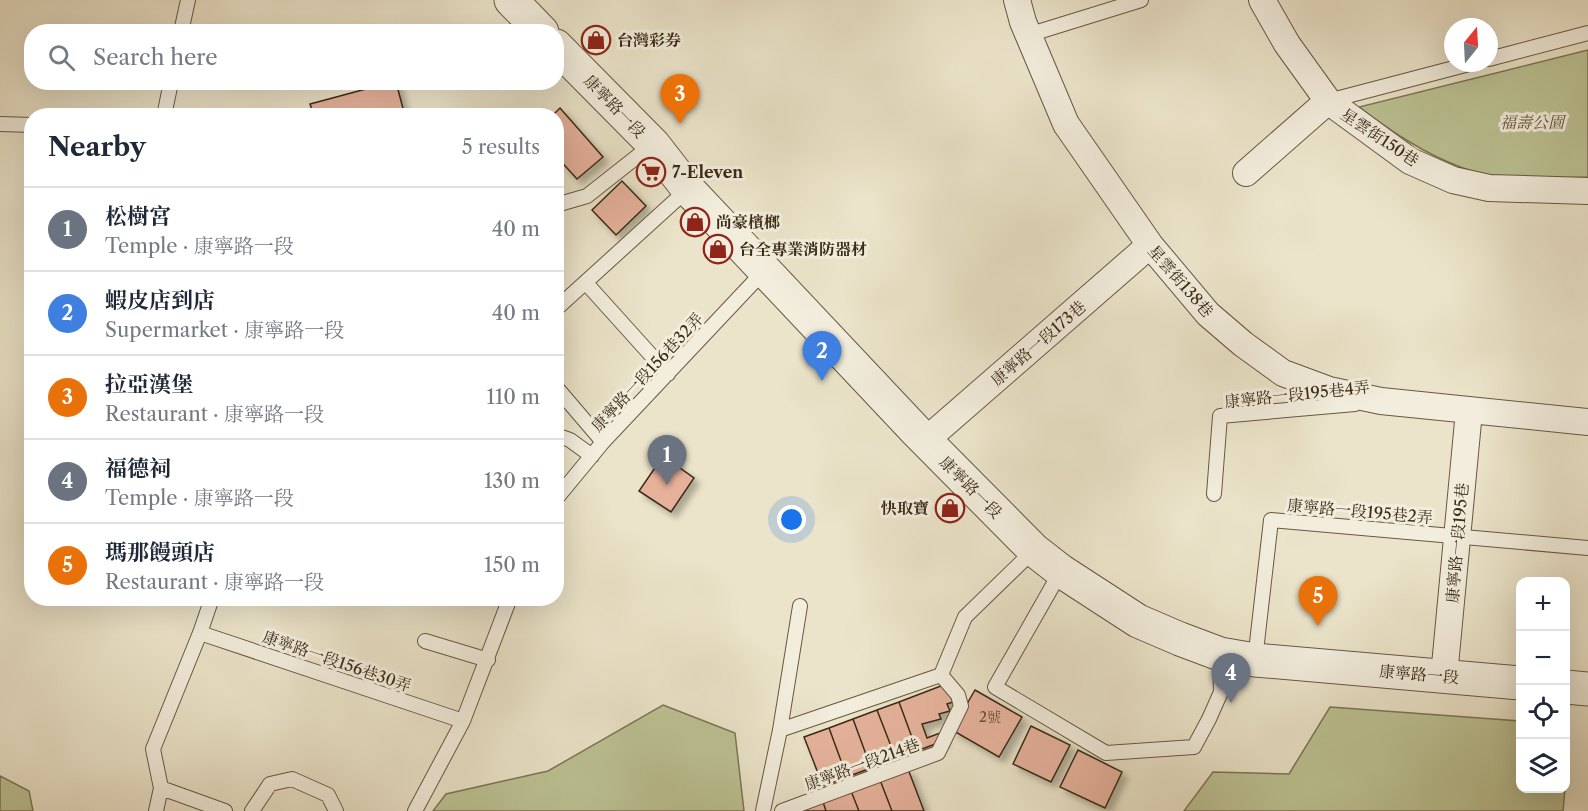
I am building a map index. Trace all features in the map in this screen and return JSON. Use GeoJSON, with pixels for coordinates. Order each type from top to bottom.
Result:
{"type":"FeatureCollection","features":[{"type":"Feature","properties":{"kind":"street"},"geometry":{"type":"LineString","coordinates":[[511,0],[534,24]]}},
{"type":"Feature","properties":{"kind":"street","name":"星雲街138巷"},"geometry":{"type":"LineString","coordinates":[[1017,0],[1066,124],[1150,245],[1208,314],[1243,344],[1283,373],[1329,390],[1381,401],[1588,422]]}},
{"type":"Feature","properties":{"kind":"street","name":"星雲街150巷"},"geometry":{"type":"LineString","coordinates":[[1262,0],[1287,45],[1328,101],[1410,161],[1453,180],[1489,188],[1588,191]]}},
{"type":"Feature","properties":{"kind":"street","name":"康寧路一段"},"geometry":{"type":"LineString","coordinates":[[564,54],[652,144],[688,189],[925,441],[1034,550],[1061,571],[1138,621],[1220,654],[1255,660],[1516,683]]}},
{"type":"Feature","properties":{"kind":"street"},"geometry":{"type":"LineString","coordinates":[[1246,173],[1328,101]]}},
{"type":"Feature","properties":{"kind":"street","name":"康寧路一段173巷"},"geometry":{"type":"LineString","coordinates":[[925,441],[1150,245]]}},
{"type":"Feature","properties":{"kind":"street","name":"康寧路一段195巷"},"geometry":{"type":"LineString","coordinates":[[1444,676],[1469,411]]}},
{"type":"Feature","properties":{"kind":"street"},"geometry":{"type":"LineString","coordinates":[[1570,687],[1588,689]]}},
{"type":"Feature","properties":{"kind":"lane"},"geometry":{"type":"LineString","coordinates":[[183,24],[188,0]]}},
{"type":"Feature","properties":{"kind":"lane"},"geometry":{"type":"LineString","coordinates":[[1029,35],[1141,0]]}},
{"type":"Feature","properties":{"kind":"lane"},"geometry":{"type":"LineString","coordinates":[[1498,57],[1588,33]]}},
{"type":"Feature","properties":{"kind":"lane"},"geometry":{"type":"LineString","coordinates":[[1328,101],[1444,71]]}},
{"type":"Feature","properties":{"kind":"lane"},"geometry":{"type":"LineString","coordinates":[[166,108],[169,90]]}},
{"type":"Feature","properties":{"kind":"lane"},"geometry":{"type":"LineString","coordinates":[[0,124],[24,124]]}},
{"type":"Feature","properties":{"kind":"lane"},"geometry":{"type":"LineString","coordinates":[[564,203],[587,196],[652,144]]}},
{"type":"Feature","properties":{"kind":"lane"},"geometry":{"type":"LineString","coordinates":[[564,300],[586,283],[688,189]]}},
{"type":"Feature","properties":{"kind":"lane","name":"康寧路一段156巷32弄"},"geometry":{"type":"LineString","coordinates":[[564,489],[603,442],[764,271]]}},
{"type":"Feature","properties":{"kind":"lane"},"geometry":{"type":"LineString","coordinates":[[586,283],[668,374]]}},
{"type":"Feature","properties":{"kind":"lane"},"geometry":{"type":"LineString","coordinates":[[564,396],[603,442]]}},
{"type":"Feature","properties":{"kind":"lane","name":"康寧路一段195巷4弄"},"geometry":{"type":"LineString","coordinates":[[1214,494],[1220,416],[1381,401]]}},
{"type":"Feature","properties":{"kind":"lane"},"geometry":{"type":"LineString","coordinates":[[564,438],[592,456]]}},
{"type":"Feature","properties":{"kind":"lane","name":"康寧路一段195巷2弄"},"geometry":{"type":"LineString","coordinates":[[1255,660],[1271,520],[1588,548]]}},
{"type":"Feature","properties":{"kind":"lane"},"geometry":{"type":"LineString","coordinates":[[780,730],[941,675],[965,617],[1034,550]]}},
{"type":"Feature","properties":{"kind":"lane"},"geometry":{"type":"LineString","coordinates":[[1061,571],[995,687],[1106,753],[1194,747],[1221,692],[1220,654]]}},
{"type":"Feature","properties":{"kind":"lane"},"geometry":{"type":"LineString","coordinates":[[156,811],[161,788],[153,749],[209,606]]}},
{"type":"Feature","properties":{"kind":"lane"},"geometry":{"type":"LineString","coordinates":[[415,811],[463,722],[507,606]]}},
{"type":"Feature","properties":{"kind":"lane"},"geometry":{"type":"LineString","coordinates":[[763,811],[780,730],[800,606]]}},
{"type":"Feature","properties":{"kind":"lane","name":"康寧路一段156巷30弄"},"geometry":{"type":"LineString","coordinates":[[200,633],[463,722]]}},
{"type":"Feature","properties":{"kind":"lane"},"geometry":{"type":"LineString","coordinates":[[425,641],[488,660]]}},
{"type":"Feature","properties":{"kind":"lane","name":"康寧路一段214巷"},"geometry":{"type":"LineString","coordinates":[[782,811],[938,753],[961,706],[958,695],[941,675]]}},
{"type":"Feature","properties":{"kind":"lane"},"geometry":{"type":"LineString","coordinates":[[252,811],[270,784],[292,779],[328,795],[336,811]]}},
{"type":"Feature","properties":{"kind":"lane"},"geometry":{"type":"LineString","coordinates":[[161,788],[225,811]]}},
{"type":"Feature","properties":{"kind":"green space","name":"福壽公園"},"geometry":{"type":"Polygon","coordinates":[[[1588,50],[1588,177],[1509,177],[1463,168],[1408,141],[1359,107],[1588,50]]]}},
{"type":"Feature","properties":{"kind":"green space"},"geometry":{"type":"Polygon","coordinates":[[[663,705],[735,733],[744,811],[433,811],[446,794],[548,771],[663,705]]]}},
{"type":"Feature","properties":{"kind":"green space"},"geometry":{"type":"Polygon","coordinates":[[[1330,707],[1516,721],[1516,793],[1565,793],[1563,811],[1184,811],[1213,772],[1289,774],[1330,707]]]}},
{"type":"Feature","properties":{"kind":"green space"},"geometry":{"type":"Polygon","coordinates":[[[0,776],[29,791],[33,811],[0,811],[0,776]]]}},
{"type":"Feature","properties":{"kind":"building"},"geometry":{"type":"Polygon","coordinates":[[[362,90],[398,90],[403,108],[311,108],[310,104],[362,90]]]}},
{"type":"Feature","properties":{"kind":"building"},"geometry":{"type":"Polygon","coordinates":[[[564,113],[603,157],[577,179],[564,165],[564,113]]]}},
{"type":"Feature","properties":{"kind":"building"},"geometry":{"type":"Polygon","coordinates":[[[622,181],[646,206],[616,235],[592,210],[622,181]]]}},
{"type":"Feature","properties":{"kind":"building"},"geometry":{"type":"Polygon","coordinates":[[[663,456],[694,478],[671,512],[639,491],[663,456]]]}},
{"type":"Feature","properties":{"kind":"building"},"geometry":{"type":"Polygon","coordinates":[[[946,684],[953,702],[947,704],[950,711],[939,714],[941,719],[922,724],[927,738],[940,733],[943,741],[917,751],[899,702],[946,684]]]}},
{"type":"Feature","properties":{"kind":"building"},"geometry":{"type":"Polygon","coordinates":[[[975,690],[1022,717],[999,757],[952,730],[975,690]]]}},
{"type":"Feature","properties":{"kind":"building"},"geometry":{"type":"Polygon","coordinates":[[[899,702],[917,751],[896,759],[877,710],[899,702]]]}},
{"type":"Feature","properties":{"kind":"building"},"geometry":{"type":"Polygon","coordinates":[[[877,710],[896,759],[871,768],[853,719],[877,710]]]}},
{"type":"Feature","properties":{"kind":"building"},"geometry":{"type":"Polygon","coordinates":[[[853,719],[871,768],[847,777],[829,728],[853,719]]]}},
{"type":"Feature","properties":{"kind":"building"},"geometry":{"type":"Polygon","coordinates":[[[1031,726],[1070,745],[1051,782],[1013,764],[1031,726]]]}},
{"type":"Feature","properties":{"kind":"building"},"geometry":{"type":"Polygon","coordinates":[[[829,728],[847,777],[823,786],[804,737],[829,728]]]}},
{"type":"Feature","properties":{"kind":"building"},"geometry":{"type":"Polygon","coordinates":[[[1078,750],[1122,772],[1105,808],[1060,787],[1078,750]]]}},
{"type":"Feature","properties":{"kind":"building"},"geometry":{"type":"Polygon","coordinates":[[[908,769],[924,811],[892,811],[880,780],[908,769]]]}},
{"type":"Feature","properties":{"kind":"building"},"geometry":{"type":"Polygon","coordinates":[[[880,780],[892,811],[859,811],[851,791],[880,780]]]}},
{"type":"Feature","properties":{"kind":"building"},"geometry":{"type":"Polygon","coordinates":[[[851,791],[859,811],[826,811],[823,802],[851,791]]]}},
{"type":"Feature","properties":{"kind":"building"},"geometry":{"type":"Polygon","coordinates":[[[823,802],[826,811],[798,811],[823,802]]]}},
{"type":"Feature","properties":{"kind":"place","name":"台灣彩券"},"geometry":{"type":"Point","coordinates":[596,40]}},
{"type":"Feature","properties":{"kind":"place","name":"拉亞漢堡"},"geometry":{"type":"Point","coordinates":[680,124]}},
{"type":"Feature","properties":{"kind":"place","name":"7-Eleven"},"geometry":{"type":"Point","coordinates":[651,172]}},
{"type":"Feature","properties":{"kind":"place","name":"尚豪檳榔"},"geometry":{"type":"Point","coordinates":[695,222]}},
{"type":"Feature","properties":{"kind":"place","name":"台全專業消防器材"},"geometry":{"type":"Point","coordinates":[718,249]}},
{"type":"Feature","properties":{"kind":"place","name":"蝦皮店到店"},"geometry":{"type":"Point","coordinates":[822,381]}},
{"type":"Feature","properties":{"kind":"place","name":"松樹宮"},"geometry":{"type":"Point","coordinates":[667,485]}},
{"type":"Feature","properties":{"kind":"place","name":"快取寶"},"geometry":{"type":"Point","coordinates":[950,508]}},
{"type":"Feature","properties":{"kind":"place","name":"瑪那饅頭店"},"geometry":{"type":"Point","coordinates":[1318,626]}},
{"type":"Feature","properties":{"kind":"place","name":"福德祠"},"geometry":{"type":"Point","coordinates":[1231,703]}}]}
